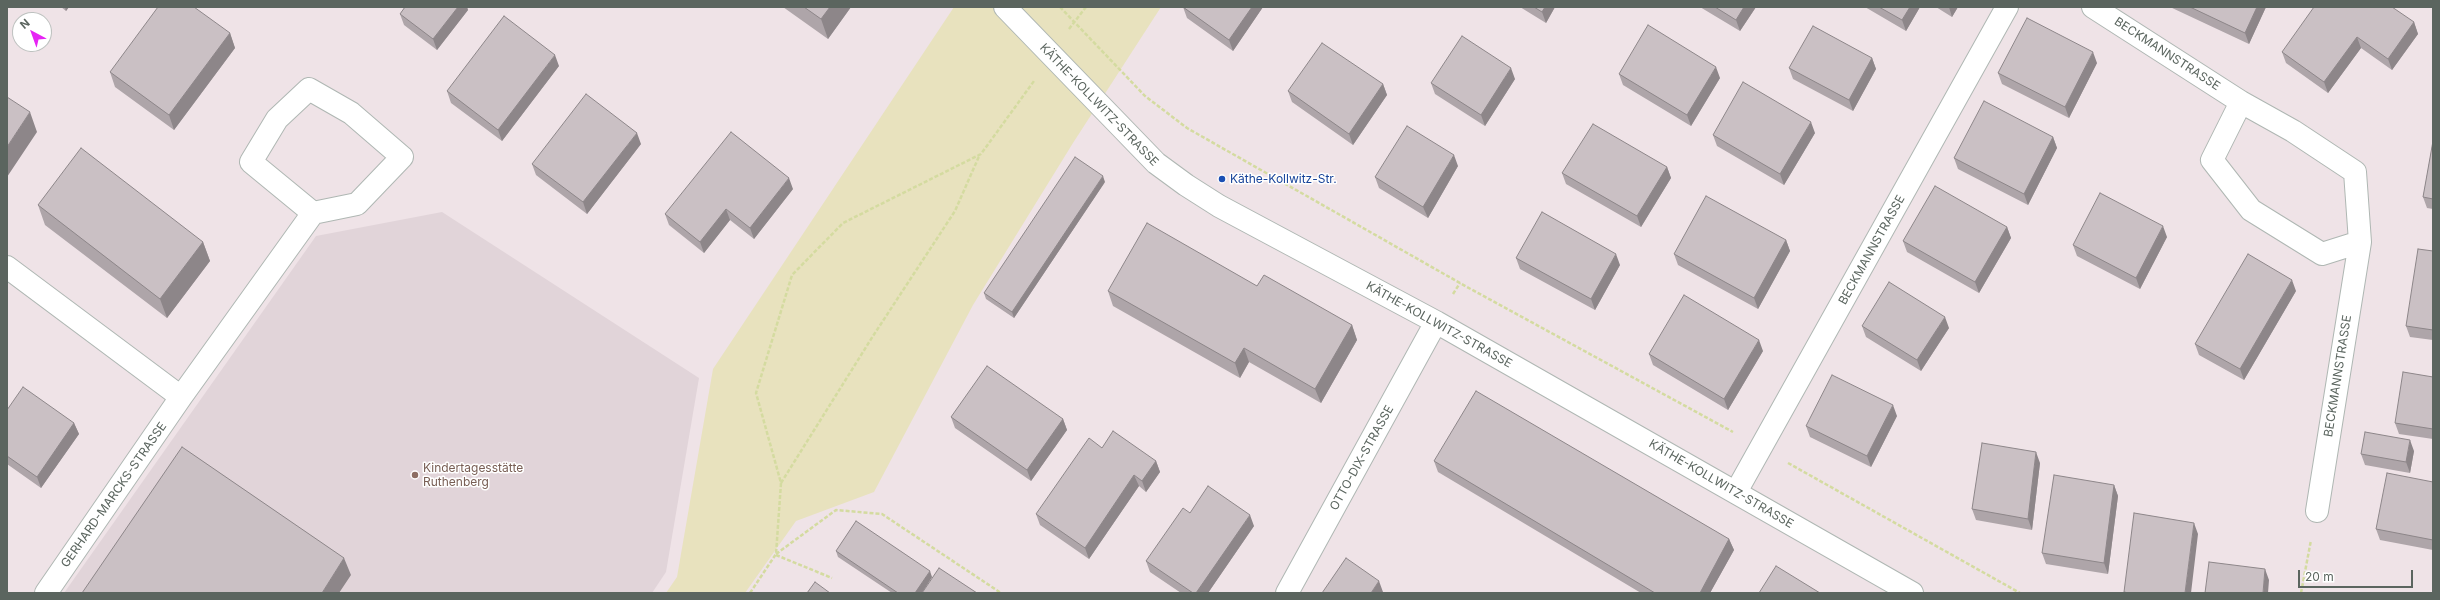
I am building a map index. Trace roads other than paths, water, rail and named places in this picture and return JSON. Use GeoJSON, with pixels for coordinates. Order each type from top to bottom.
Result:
{"type":"FeatureCollection","features":[{"type":"Feature","properties":{"kind":"street","name":"KÄTHE-KOLLWITZ-STRASSE"},"geometry":{"type":"LineString","coordinates":[[1005,7],[1156,163],[1186,185],[1219,206],[1436,322],[1912,593]]}},
{"type":"Feature","properties":{"kind":"street","name":"BECKMANNSTRASSE"},"geometry":{"type":"LineString","coordinates":[[1736,492],[2007,7]]}},
{"type":"Feature","properties":{"kind":"street","name":"BECKMANNSTRASSE"},"geometry":{"type":"LineString","coordinates":[[2093,7],[2241,102],[2293,131],[2355,172],[2360,242],[2317,511]]}},
{"type":"Feature","properties":{"kind":"street"},"geometry":{"type":"LineString","coordinates":[[309,89],[351,113],[402,157],[357,204],[313,213],[251,162],[277,119],[309,89]]}},
{"type":"Feature","properties":{"kind":"street"},"geometry":{"type":"LineString","coordinates":[[2241,102],[2212,160],[2251,210],[2322,254],[2360,242]]}},
{"type":"Feature","properties":{"kind":"street","name":"GERHARD-MARCKS-STRASSE"},"geometry":{"type":"LineString","coordinates":[[46,593],[181,397],[313,213]]}},
{"type":"Feature","properties":{"kind":"street"},"geometry":{"type":"LineString","coordinates":[[7,267],[181,397]]}},
{"type":"Feature","properties":{"kind":"street","name":"OTTO-DIX-STRASSE"},"geometry":{"type":"LineString","coordinates":[[1287,593],[1436,322]]}},
{"type":"Feature","properties":{"kind":"place","name":"Käthe-Kollwitz-Str."},"geometry":{"type":"Point","coordinates":[1222,179]}},
{"type":"Feature","properties":{"kind":"place","name":"Kindertagesstätte Ruthenberg"},"geometry":{"type":"Point","coordinates":[415,475]}}]}
